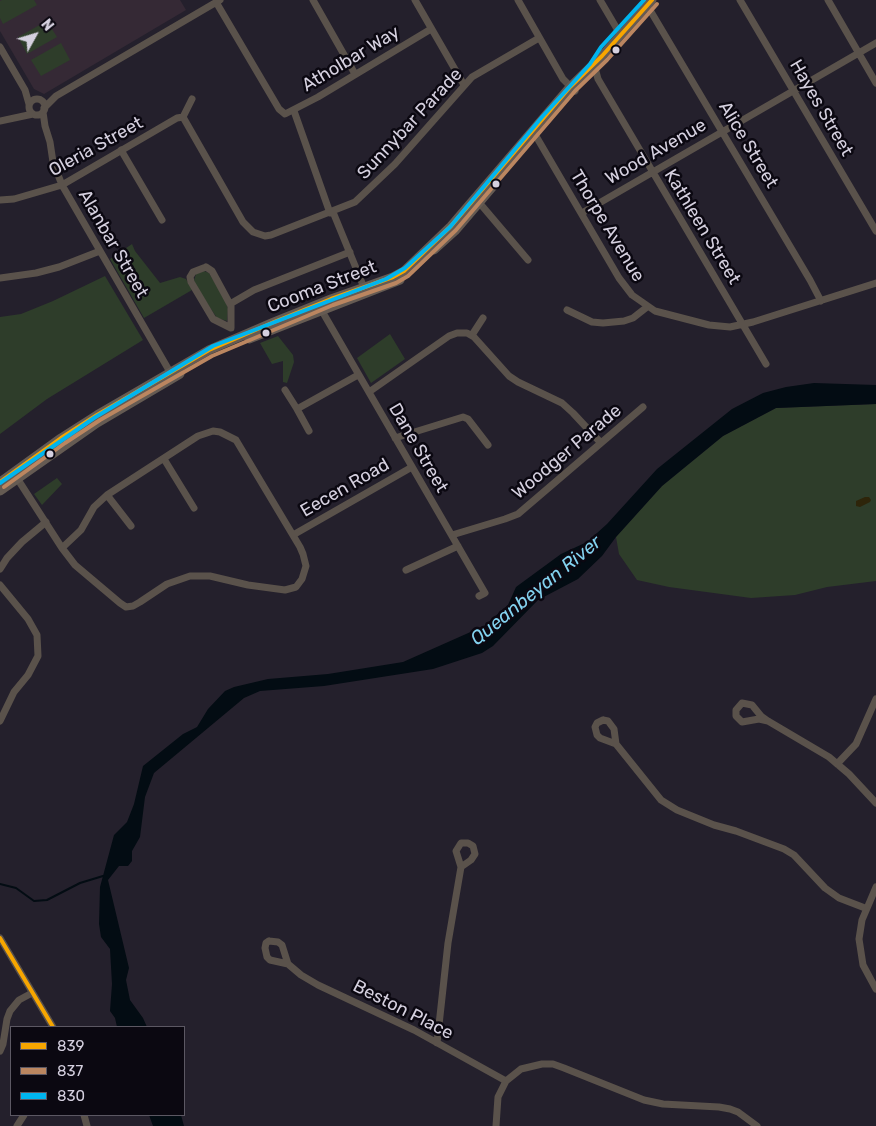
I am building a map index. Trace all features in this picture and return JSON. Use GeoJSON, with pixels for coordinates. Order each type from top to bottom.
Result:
{"type":"FeatureCollection","features":[{"type":"Feature","properties":{"kind":"main road","name":"Cooma Street"},"geometry":{"type":"LineString","coordinates":[[0,491],[75,429],[172,375],[206,351],[322,311],[365,291],[397,281],[409,273],[455,231],[477,200],[649,2]]}},
{"type":"Feature","properties":{"kind":"main road","name":"Cooma Street"},"geometry":{"type":"LineString","coordinates":[[572,89],[592,71],[602,56]]}},
{"type":"Feature","properties":{"kind":"main road","name":"Cooma Street"},"geometry":{"type":"LineString","coordinates":[[237,341],[291,315],[349,293],[365,291]]}},
{"type":"Feature","properties":{"kind":"main road"},"geometry":{"type":"LineString","coordinates":[[291,315],[314,309],[322,311],[332,302],[349,293]]}},
{"type":"Feature","properties":{"kind":"main road","name":"Cooma Street"},"geometry":{"type":"LineString","coordinates":[[0,482],[16,476]]}},
{"type":"Feature","properties":{"kind":"street"},"geometry":{"type":"LineString","coordinates":[[313,0],[355,74]]}},
{"type":"Feature","properties":{"kind":"street"},"geometry":{"type":"LineString","coordinates":[[414,0],[464,85]]}},
{"type":"Feature","properties":{"kind":"street"},"geometry":{"type":"LineString","coordinates":[[518,0],[563,79],[572,89]]}},
{"type":"Feature","properties":{"kind":"street"},"geometry":{"type":"LineString","coordinates":[[600,0],[620,34]]}},
{"type":"Feature","properties":{"kind":"street","name":"Hayes Street"},"geometry":{"type":"LineString","coordinates":[[740,0],[876,232]]}},
{"type":"Feature","properties":{"kind":"street"},"geometry":{"type":"LineString","coordinates":[[828,0],[876,83]]}},
{"type":"Feature","properties":{"kind":"street"},"geometry":{"type":"LineString","coordinates":[[0,121],[34,115],[44,110],[56,96],[218,1]]}},
{"type":"Feature","properties":{"kind":"street","name":"Atholbar Way"},"geometry":{"type":"LineString","coordinates":[[218,1],[279,109],[286,114],[431,29]]}},
{"type":"Feature","properties":{"kind":"street","name":"Alice Street"},"geometry":{"type":"LineString","coordinates":[[649,2],[821,301]]}},
{"type":"Feature","properties":{"kind":"street","name":"Sunnybar Parade"},"geometry":{"type":"LineString","coordinates":[[183,117],[243,222],[253,232],[265,236],[272,235],[354,202],[382,177],[472,77],[539,38]]}},
{"type":"Feature","properties":{"kind":"street","name":"Wood Avenue"},"geometry":{"type":"LineString","coordinates":[[582,213],[876,43]]}},
{"type":"Feature","properties":{"kind":"street"},"geometry":{"type":"LineString","coordinates":[[0,48],[25,90],[29,106],[34,115]]}},
{"type":"Feature","properties":{"kind":"street","name":"Kathleen Street"},"geometry":{"type":"LineString","coordinates":[[592,71],[766,364]]}},
{"type":"Feature","properties":{"kind":"street"},"geometry":{"type":"LineString","coordinates":[[25,90],[43,103],[44,110]]}},
{"type":"Feature","properties":{"kind":"street"},"geometry":{"type":"LineString","coordinates":[[17,117],[29,106],[32,100],[56,96]]}},
{"type":"Feature","properties":{"kind":"street"},"geometry":{"type":"LineString","coordinates":[[183,117],[192,98]]}},
{"type":"Feature","properties":{"kind":"street","name":"Alanbar Street"},"geometry":{"type":"LineString","coordinates":[[44,110],[45,126],[56,170],[62,185],[172,375]]}},
{"type":"Feature","properties":{"kind":"street"},"geometry":{"type":"LineString","coordinates":[[294,111],[331,212],[350,252],[365,291]]}},
{"type":"Feature","properties":{"kind":"street","name":"Alanbar Street"},"geometry":{"type":"LineString","coordinates":[[34,115],[45,126]]}},
{"type":"Feature","properties":{"kind":"street","name":"Oleria Street"},"geometry":{"type":"LineString","coordinates":[[0,200],[14,199],[62,185],[177,118],[183,117]]}},
{"type":"Feature","properties":{"kind":"street","name":"Thorpe Avenue"},"geometry":{"type":"LineString","coordinates":[[534,133],[625,287],[647,307],[664,314],[718,327],[743,325],[876,283]]}},
{"type":"Feature","properties":{"kind":"street"},"geometry":{"type":"LineString","coordinates":[[121,150],[162,220]]}},
{"type":"Feature","properties":{"kind":"street"},"geometry":{"type":"LineString","coordinates":[[477,200],[528,260]]}},
{"type":"Feature","properties":{"kind":"street"},"geometry":{"type":"LineString","coordinates":[[0,278],[36,273],[59,267],[100,251]]}},
{"type":"Feature","properties":{"kind":"street"},"geometry":{"type":"LineString","coordinates":[[230,304],[254,290],[350,252]]}},
{"type":"Feature","properties":{"kind":"street"},"geometry":{"type":"LineString","coordinates":[[231,328],[215,321],[192,283],[190,278],[192,274],[202,268],[207,267],[210,269],[230,304],[232,310],[231,328],[237,341]]}},
{"type":"Feature","properties":{"kind":"street"},"geometry":{"type":"LineString","coordinates":[[567,310],[586,320],[603,323],[633,318],[647,307]]}},
{"type":"Feature","properties":{"kind":"street","name":"Dane Street"},"geometry":{"type":"LineString","coordinates":[[322,311],[485,593],[479,596]]}},
{"type":"Feature","properties":{"kind":"street"},"geometry":{"type":"LineString","coordinates":[[472,335],[483,318]]}},
{"type":"Feature","properties":{"kind":"street"},"geometry":{"type":"LineString","coordinates":[[368,392],[449,336],[461,332],[472,335],[511,378],[562,403],[601,442]]}},
{"type":"Feature","properties":{"kind":"street"},"geometry":{"type":"LineString","coordinates":[[297,409],[358,375]]}},
{"type":"Feature","properties":{"kind":"street"},"geometry":{"type":"LineString","coordinates":[[284,390],[309,431]]}},
{"type":"Feature","properties":{"kind":"street","name":"Woodger Parade"},"geometry":{"type":"LineString","coordinates":[[452,535],[518,514],[643,407]]}},
{"type":"Feature","properties":{"kind":"street"},"geometry":{"type":"LineString","coordinates":[[395,438],[463,417],[468,419],[488,445]]}},
{"type":"Feature","properties":{"kind":"street"},"geometry":{"type":"LineString","coordinates":[[16,476],[62,548],[75,565],[126,607],[140,602],[167,584],[190,576],[210,576],[248,585],[285,590],[296,587],[302,579],[306,566],[303,554],[293,535],[236,440],[220,432],[206,432],[198,436],[107,495],[94,507],[81,530],[62,548]]}},
{"type":"Feature","properties":{"kind":"street"},"geometry":{"type":"LineString","coordinates":[[164,459],[194,508]]}},
{"type":"Feature","properties":{"kind":"street","name":"Eecen Road"},"geometry":{"type":"LineString","coordinates":[[293,535],[412,467]]}},
{"type":"Feature","properties":{"kind":"street"},"geometry":{"type":"LineString","coordinates":[[107,495],[131,526]]}},
{"type":"Feature","properties":{"kind":"street"},"geometry":{"type":"LineString","coordinates":[[0,569],[7,558],[22,542],[46,522]]}},
{"type":"Feature","properties":{"kind":"street"},"geometry":{"type":"LineString","coordinates":[[406,570],[458,546]]}},
{"type":"Feature","properties":{"kind":"street"},"geometry":{"type":"LineString","coordinates":[[0,585],[28,619],[37,635],[38,656],[28,676],[14,692],[0,721]]}},
{"type":"Feature","properties":{"kind":"street"},"geometry":{"type":"LineString","coordinates":[[837,764],[856,744],[876,699]]}},
{"type":"Feature","properties":{"kind":"street"},"geometry":{"type":"LineString","coordinates":[[768,721],[759,719],[749,722],[739,720],[736,716],[736,710],[740,704],[745,702],[752,705],[768,721],[814,747],[837,764],[876,803]]}},
{"type":"Feature","properties":{"kind":"street"},"geometry":{"type":"LineString","coordinates":[[749,722],[755,715],[754,708]]}},
{"type":"Feature","properties":{"kind":"street"},"geometry":{"type":"LineString","coordinates":[[616,744],[661,800],[677,810],[714,825],[784,849],[794,856],[825,888],[839,898],[866,908]]}},
{"type":"Feature","properties":{"kind":"street"},"geometry":{"type":"LineString","coordinates":[[437,1043],[447,952],[461,867]]}},
{"type":"Feature","properties":{"kind":"street"},"geometry":{"type":"LineString","coordinates":[[876,887],[866,908],[860,928],[860,956],[866,974],[876,989]]}},
{"type":"Feature","properties":{"kind":"street"},"geometry":{"type":"LineString","coordinates":[[0,938],[52,1026]]}},
{"type":"Feature","properties":{"kind":"street","name":"Beston Place"},"geometry":{"type":"LineString","coordinates":[[288,964],[300,975],[318,985],[379,1013],[506,1081]]}},
{"type":"Feature","properties":{"kind":"street"},"geometry":{"type":"LineString","coordinates":[[0,1052],[3,1044],[6,1018],[19,1000],[32,993]]}},
{"type":"Feature","properties":{"kind":"street"},"geometry":{"type":"LineString","coordinates":[[496,1126],[498,1097],[506,1081],[521,1069],[553,1064],[644,1100],[663,1104],[730,1109],[738,1112],[757,1126]]}},
{"type":"Feature","properties":{"kind":"shaded area"},"geometry":{"type":"Polygon","coordinates":[[[0,0],[180,0],[186,10],[44,94],[34,89],[0,31],[0,0]]]}},
{"type":"Feature","properties":{"kind":"green space"},"geometry":{"type":"Polygon","coordinates":[[[34,0],[37,5],[3,24],[0,18],[0,1],[34,0]]]}},
{"type":"Feature","properties":{"kind":"green space"},"geometry":{"type":"Polygon","coordinates":[[[47,21],[57,37],[27,54],[18,37],[47,21]]]}},
{"type":"Feature","properties":{"kind":"green space"},"geometry":{"type":"Polygon","coordinates":[[[61,43],[70,60],[41,76],[31,60],[61,43]]]}},
{"type":"Feature","properties":{"kind":"green space"},"geometry":{"type":"Polygon","coordinates":[[[132,244],[135,251],[160,283],[180,277],[186,279],[192,290],[144,318],[110,259],[132,244]]]}},
{"type":"Feature","properties":{"kind":"green space"},"geometry":{"type":"Polygon","coordinates":[[[204,271],[209,273],[225,299],[228,309],[227,321],[217,318],[195,285],[196,274],[204,271]]]}},
{"type":"Feature","properties":{"kind":"green space"},"geometry":{"type":"Polygon","coordinates":[[[105,276],[143,340],[47,399],[0,434],[0,317],[21,314],[105,276]]]}},
{"type":"Feature","properties":{"kind":"green space"},"geometry":{"type":"Polygon","coordinates":[[[390,334],[405,359],[371,383],[357,358],[390,334]]]}},
{"type":"Feature","properties":{"kind":"green space"},"geometry":{"type":"Polygon","coordinates":[[[278,336],[293,355],[294,362],[287,383],[283,382],[283,361],[272,364],[260,343],[278,336]]]}},
{"type":"Feature","properties":{"kind":"green space"},"geometry":{"type":"Polygon","coordinates":[[[876,404],[876,581],[827,587],[795,595],[751,598],[669,587],[637,580],[619,554],[616,537],[662,486],[723,436],[776,408],[876,404]]]}},
{"type":"Feature","properties":{"kind":"green space"},"geometry":{"type":"Polygon","coordinates":[[[57,478],[62,484],[42,505],[34,494],[57,478]]]}},
{"type":"Feature","properties":{"kind":"sand"},"geometry":{"type":"Polygon","coordinates":[[[869,497],[870,502],[860,507],[856,506],[856,501],[869,497]]]}},
{"type":"Feature","properties":{"kind":"water","name":"Queanbeyan River"},"geometry":{"type":"Polygon","coordinates":[[[814,383],[876,385],[876,404],[776,408],[723,436],[662,486],[616,537],[602,556],[578,579],[538,600],[493,646],[482,653],[433,669],[324,686],[260,691],[244,698],[154,773],[145,797],[140,837],[132,851],[132,861],[128,866],[119,866],[108,880],[129,968],[126,980],[130,1000],[147,1026],[117,1026],[115,1018],[110,1011],[112,984],[110,949],[101,937],[99,924],[100,887],[114,835],[127,822],[134,804],[143,766],[183,734],[197,727],[208,709],[225,691],[234,687],[268,679],[328,674],[403,662],[484,626],[508,605],[516,587],[561,554],[587,542],[607,524],[657,469],[732,409],[763,393],[814,383]]]}},
{"type":"Feature","properties":{"kind":"water"},"geometry":{"type":"Polygon","coordinates":[[[149,1116],[181,1116],[184,1126],[153,1126],[149,1116]]]}},
{"type":"Feature","properties":{"kind":"waterway"},"geometry":{"type":"LineString","coordinates":[[0,884],[16,888],[34,901],[47,900],[80,883],[103,876]]}},
{"type":"Feature","properties":{"kind":"transit line","name":"830"},"geometry":{"type":"LineString","coordinates":[[0,483],[94,418],[213,346],[386,279],[405,268],[450,227],[542,117],[590,64],[601,47],[644,0]]}},
{"type":"Feature","properties":{"kind":"transit line","name":"839"},"geometry":{"type":"LineString","coordinates":[[0,482],[61,438],[97,415],[209,350],[274,322],[393,277],[404,271],[451,226],[570,87],[602,56],[652,0]]}},
{"type":"Feature","properties":{"kind":"transit line","name":"837"},"geometry":{"type":"LineString","coordinates":[[4,487],[100,420],[212,356],[333,305],[396,283],[408,276],[456,230],[575,91],[607,60],[657,4]]}},
{"type":"Feature","properties":{"kind":"transit line","name":"839"},"geometry":{"type":"LineString","coordinates":[[0,938],[52,1026]]}}]}
